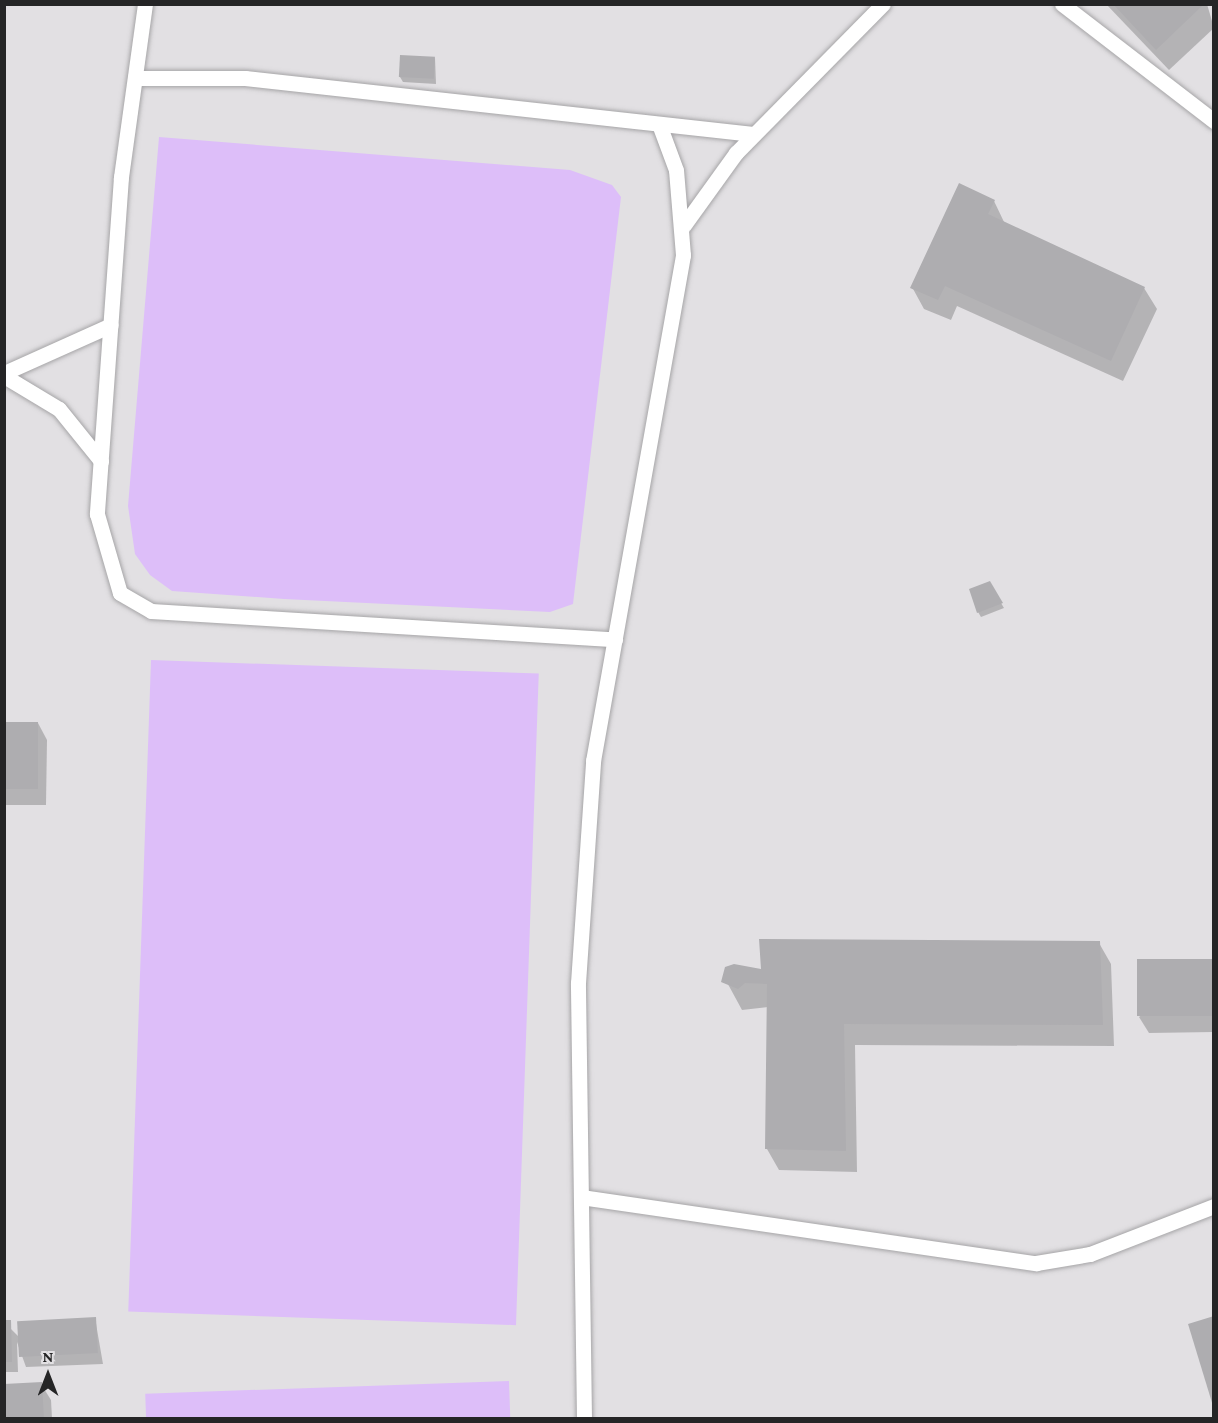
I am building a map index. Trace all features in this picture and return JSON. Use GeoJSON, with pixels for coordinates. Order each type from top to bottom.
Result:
{"type":"FeatureCollection","features":[{"type":"Feature","properties":{"kind":"lane"},"geometry":{"type":"LineString","coordinates":[[145,4],[122,177],[97,514],[110,570],[120,593],[151,611],[615,639]]}},
{"type":"Feature","properties":{"kind":"lane"},"geometry":{"type":"LineString","coordinates":[[684,225],[753,134],[883,4]]}},
{"type":"Feature","properties":{"kind":"lane"},"geometry":{"type":"LineString","coordinates":[[1062,4],[1214,121]]}},
{"type":"Feature","properties":{"kind":"lane"},"geometry":{"type":"LineString","coordinates":[[136,78],[246,78],[753,134]]}},
{"type":"Feature","properties":{"kind":"lane"},"geometry":{"type":"LineString","coordinates":[[584,1419],[579,983],[593,761],[680,296],[684,225],[676,170],[659,124]]}},
{"type":"Feature","properties":{"kind":"lane"},"geometry":{"type":"LineString","coordinates":[[4,374],[111,325]]}},
{"type":"Feature","properties":{"kind":"lane"},"geometry":{"type":"LineString","coordinates":[[4,374],[59,409],[101,460]]}},
{"type":"Feature","properties":{"kind":"lane"},"geometry":{"type":"LineString","coordinates":[[581,1197],[1036,1263],[1090,1254],[1214,1206]]}},
{"type":"Feature","properties":{"kind":"shaded area"},"geometry":{"type":"Polygon","coordinates":[[[159,137],[570,170],[612,185],[621,197],[573,604],[550,612],[284,599],[172,591],[150,575],[135,554],[128,506],[159,137]]]}},
{"type":"Feature","properties":{"kind":"shaded area"},"geometry":{"type":"Polygon","coordinates":[[[151,660],[539,674],[516,1325],[128,1312],[151,660]]]}},
{"type":"Feature","properties":{"kind":"shaded area"},"geometry":{"type":"Polygon","coordinates":[[[509,1381],[510,1418],[146,1418],[145,1394],[509,1381]]]}},
{"type":"Feature","properties":{"kind":"building"},"geometry":{"type":"Polygon","coordinates":[[[1113,4],[1204,4],[1156,50],[1113,4]]]}},
{"type":"Feature","properties":{"kind":"building"},"geometry":{"type":"Polygon","coordinates":[[[400,55],[435,57],[434,79],[399,77],[400,55]]]}},
{"type":"Feature","properties":{"kind":"building"},"geometry":{"type":"Polygon","coordinates":[[[959,183],[995,200],[988,214],[1145,287],[1111,361],[945,286],[938,300],[910,288],[959,183]]]}},
{"type":"Feature","properties":{"kind":"building"},"geometry":{"type":"Polygon","coordinates":[[[990,581],[1003,603],[977,613],[969,589],[990,581]]]}},
{"type":"Feature","properties":{"kind":"building"},"geometry":{"type":"Polygon","coordinates":[[[4,722],[38,722],[38,789],[4,789],[4,722]]]}},
{"type":"Feature","properties":{"kind":"building"},"geometry":{"type":"Polygon","coordinates":[[[759,939],[1100,941],[1103,1025],[844,1024],[846,1151],[765,1149],[767,984],[745,983],[738,989],[721,982],[725,967],[734,964],[761,969],[759,939]]]}},
{"type":"Feature","properties":{"kind":"building"},"geometry":{"type":"Polygon","coordinates":[[[1137,959],[1214,959],[1214,1016],[1137,1016],[1137,959]]]}},
{"type":"Feature","properties":{"kind":"building"},"geometry":{"type":"Polygon","coordinates":[[[1214,1316],[1214,1406],[1213,1406],[1188,1324],[1214,1316]]]}},
{"type":"Feature","properties":{"kind":"building"},"geometry":{"type":"Polygon","coordinates":[[[96,1317],[98,1353],[19,1357],[17,1321],[96,1317]]]}},
{"type":"Feature","properties":{"kind":"building"},"geometry":{"type":"Polygon","coordinates":[[[5,1320],[11,1320],[12,1362],[5,1362],[5,1320]]]}},
{"type":"Feature","properties":{"kind":"building"},"geometry":{"type":"Polygon","coordinates":[[[42,1382],[44,1418],[6,1418],[4,1384],[42,1382]]]}}]}
